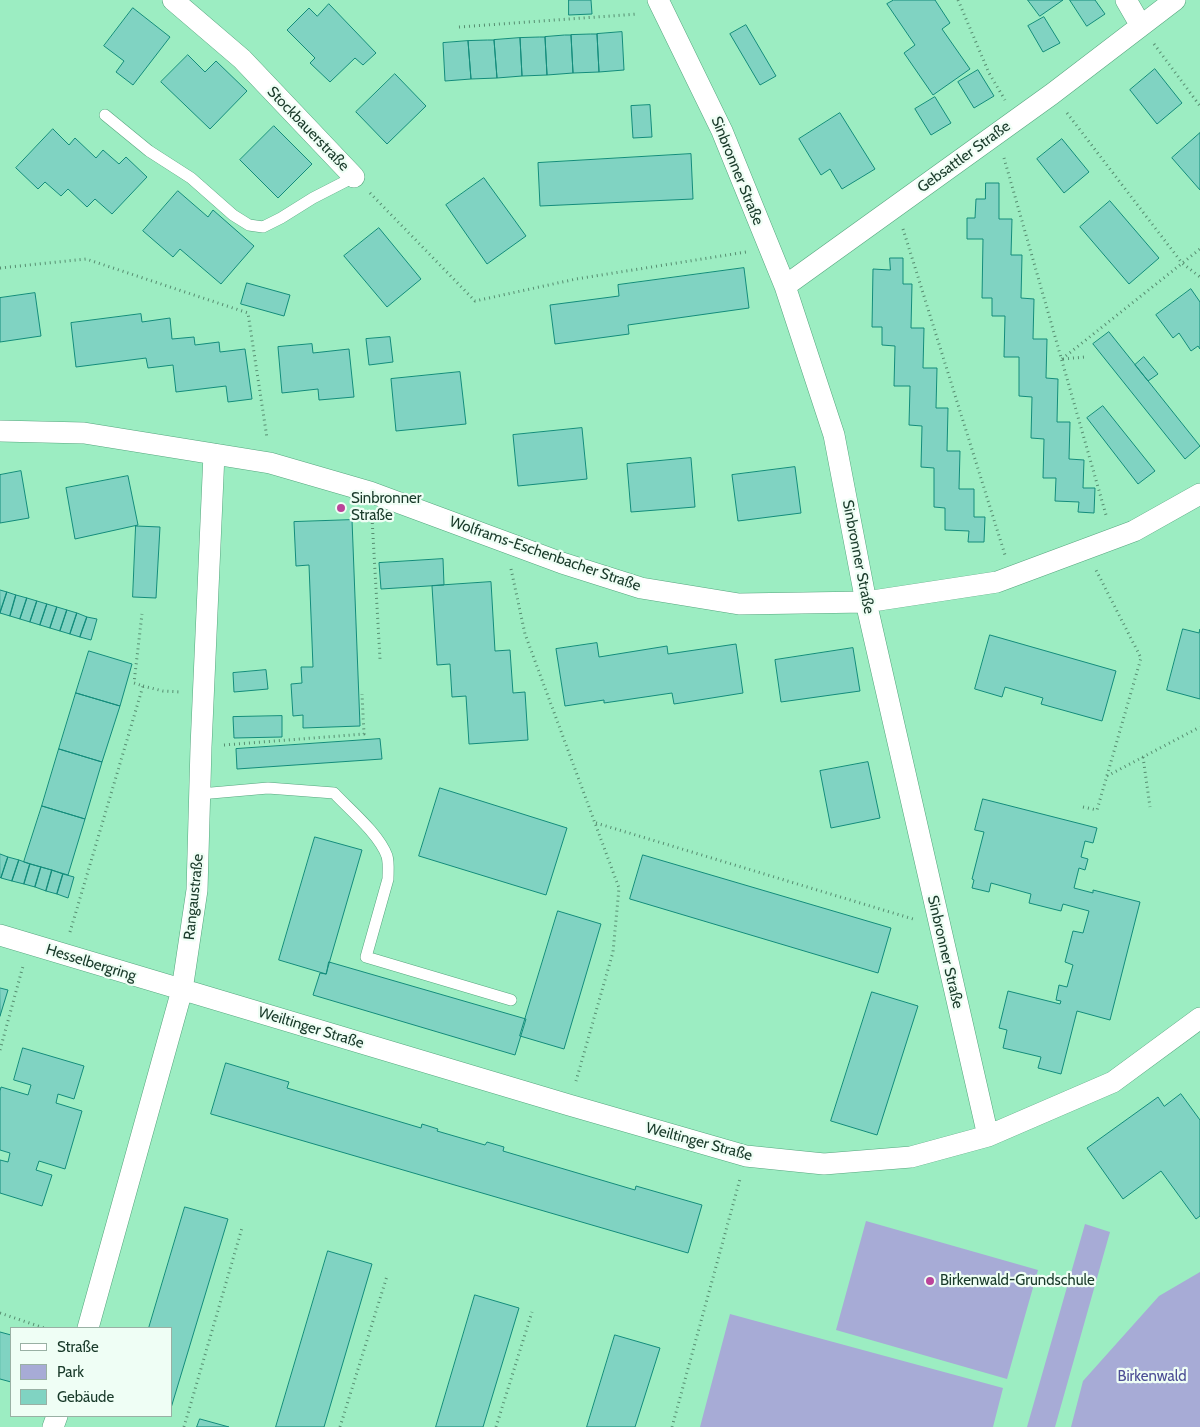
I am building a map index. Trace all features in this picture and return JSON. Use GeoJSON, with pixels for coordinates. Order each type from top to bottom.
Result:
{"type":"FeatureCollection","features":[{"type":"Feature","properties":{"kind":"street","name":"Stockbauerstraße"},"geometry":{"type":"LineString","coordinates":[[173,0],[242,59],[354,177]]}},
{"type":"Feature","properties":{"kind":"street"},"geometry":{"type":"LineString","coordinates":[[1126,0],[1141,26]]}},
{"type":"Feature","properties":{"kind":"street","name":"Gebsattler Straße"},"geometry":{"type":"LineString","coordinates":[[785,286],[1052,94],[1175,0]]}},
{"type":"Feature","properties":{"kind":"street","name":"Sinbronner Straße"},"geometry":{"type":"LineString","coordinates":[[661,6],[722,131],[785,286],[834,435],[866,602],[988,1136]]}},
{"type":"Feature","properties":{"kind":"street","name":"Wolframs-Eschenbacher Straße"},"geometry":{"type":"LineString","coordinates":[[0,431],[84,432],[270,463],[370,492],[562,564],[641,588],[740,604],[866,602],[997,582],[1134,531],[1200,494]]}},
{"type":"Feature","properties":{"kind":"street","name":"Rangaustraße"},"geometry":{"type":"LineString","coordinates":[[88,1327],[182,990],[197,890],[201,747],[214,454]]}},
{"type":"Feature","properties":{"kind":"street","name":"Hesselbergring"},"geometry":{"type":"LineString","coordinates":[[0,935],[182,990]]}},
{"type":"Feature","properties":{"kind":"street","name":"Weiltinger Straße"},"geometry":{"type":"LineString","coordinates":[[182,990],[568,1106],[746,1156],[824,1164],[911,1157],[988,1136],[1113,1082],[1200,1018]]}},
{"type":"Feature","properties":{"kind":"lane","name":"Stockbauerstraße"},"geometry":{"type":"LineString","coordinates":[[105,115],[149,151],[191,178],[233,215],[249,225],[263,227],[354,177]]}},
{"type":"Feature","properties":{"kind":"lane"},"geometry":{"type":"LineString","coordinates":[[200,794],[268,788],[334,793],[377,838],[387,856],[388,879],[366,958],[511,1000]]}},
{"type":"Feature","properties":{"kind":"path"},"geometry":{"type":"LineString","coordinates":[[958,0],[989,73],[1016,120]]}},
{"type":"Feature","properties":{"kind":"path"},"geometry":{"type":"LineString","coordinates":[[459,27],[661,6]]}},
{"type":"Feature","properties":{"kind":"path"},"geometry":{"type":"LineString","coordinates":[[1141,26],[1200,106]]}},
{"type":"Feature","properties":{"kind":"path"},"geometry":{"type":"LineString","coordinates":[[1052,94],[1182,263],[1200,277]]}},
{"type":"Feature","properties":{"kind":"path"},"geometry":{"type":"LineString","coordinates":[[997,134],[1113,539]]}},
{"type":"Feature","properties":{"kind":"path"},"geometry":{"type":"LineString","coordinates":[[354,177],[475,301],[576,279],[769,248]]}},
{"type":"Feature","properties":{"kind":"path"},"geometry":{"type":"LineString","coordinates":[[896,206],[1012,577]]}},
{"type":"Feature","properties":{"kind":"path"},"geometry":{"type":"LineString","coordinates":[[1062,359],[1200,249]]}},
{"type":"Feature","properties":{"kind":"path"},"geometry":{"type":"LineString","coordinates":[[0,268],[86,259],[248,314],[270,463]]}},
{"type":"Feature","properties":{"kind":"path"},"geometry":{"type":"LineString","coordinates":[[1062,359],[1084,357]]}},
{"type":"Feature","properties":{"kind":"path"},"geometry":{"type":"LineString","coordinates":[[370,492],[380,659]]}},
{"type":"Feature","properties":{"kind":"path"},"geometry":{"type":"LineString","coordinates":[[505,542],[525,634],[619,888],[613,952],[568,1106]]}},
{"type":"Feature","properties":{"kind":"path"},"geometry":{"type":"LineString","coordinates":[[1083,807],[1097,810],[1141,658],[1086,549]]}},
{"type":"Feature","properties":{"kind":"path"},"geometry":{"type":"LineString","coordinates":[[142,614],[134,683],[163,691]]}},
{"type":"Feature","properties":{"kind":"path"},"geometry":{"type":"LineString","coordinates":[[63,954],[143,686]]}},
{"type":"Feature","properties":{"kind":"path"},"geometry":{"type":"LineString","coordinates":[[201,747],[364,734],[362,694]]}},
{"type":"Feature","properties":{"kind":"path"},"geometry":{"type":"LineString","coordinates":[[1107,776],[1200,727]]}},
{"type":"Feature","properties":{"kind":"path"},"geometry":{"type":"LineString","coordinates":[[1143,757],[1150,807]]}},
{"type":"Feature","properties":{"kind":"path"},"geometry":{"type":"LineString","coordinates":[[596,823],[940,927]]}},
{"type":"Feature","properties":{"kind":"path"},"geometry":{"type":"LineString","coordinates":[[0,1050],[29,944]]}},
{"type":"Feature","properties":{"kind":"path"},"geometry":{"type":"LineString","coordinates":[[672,1427],[746,1156]]}},
{"type":"Feature","properties":{"kind":"path"},"geometry":{"type":"LineString","coordinates":[[184,1427],[242,1228]]}},
{"type":"Feature","properties":{"kind":"path"},"geometry":{"type":"LineString","coordinates":[[340,1427],[387,1276]]}},
{"type":"Feature","properties":{"kind":"path"},"geometry":{"type":"LineString","coordinates":[[496,1427],[532,1312]]}},
{"type":"Feature","properties":{"kind":"path"},"geometry":{"type":"LineString","coordinates":[[0,1313],[41,1327]]}},
{"type":"Feature","properties":{"kind":"green space"},"geometry":{"type":"Polygon","coordinates":[[[866,1221],[1038,1270],[1007,1379],[836,1330],[866,1221]]]}},
{"type":"Feature","properties":{"kind":"green space"},"geometry":{"type":"Polygon","coordinates":[[[1085,1224],[1110,1232],[1055,1427],[1027,1427],[1085,1224]]]}},
{"type":"Feature","properties":{"kind":"green space","name":"Birkenwald"},"geometry":{"type":"Polygon","coordinates":[[[1200,1272],[1200,1427],[1071,1427],[1083,1381],[1159,1296],[1200,1272]]]}},
{"type":"Feature","properties":{"kind":"green space"},"geometry":{"type":"Polygon","coordinates":[[[730,1314],[1003,1388],[993,1427],[700,1427],[730,1314]]]}},
{"type":"Feature","properties":{"kind":"building"},"geometry":{"type":"Polygon","coordinates":[[[569,0],[591,0],[592,14],[569,15],[569,0]]]}},
{"type":"Feature","properties":{"kind":"building"},"geometry":{"type":"Polygon","coordinates":[[[894,0],[935,0],[950,23],[942,29],[970,69],[933,95],[904,53],[915,45],[887,4],[894,0]]]}},
{"type":"Feature","properties":{"kind":"building"},"geometry":{"type":"Polygon","coordinates":[[[1028,0],[1063,0],[1040,16],[1028,0]]]}},
{"type":"Feature","properties":{"kind":"building"},"geometry":{"type":"Polygon","coordinates":[[[1070,0],[1095,0],[1105,14],[1087,26],[1070,0]]]}},
{"type":"Feature","properties":{"kind":"building"},"geometry":{"type":"Polygon","coordinates":[[[329,4],[376,53],[363,65],[355,58],[330,82],[310,63],[315,58],[287,30],[309,8],[317,16],[329,4]]]}},
{"type":"Feature","properties":{"kind":"building"},"geometry":{"type":"Polygon","coordinates":[[[133,8],[170,37],[133,85],[116,72],[124,61],[104,46],[133,8]]]}},
{"type":"Feature","properties":{"kind":"building"},"geometry":{"type":"Polygon","coordinates":[[[1044,17],[1060,43],[1043,52],[1028,26],[1044,17]]]}},
{"type":"Feature","properties":{"kind":"building"},"geometry":{"type":"Polygon","coordinates":[[[746,25],[776,76],[760,85],[730,34],[746,25]]]}},
{"type":"Feature","properties":{"kind":"building"},"geometry":{"type":"Polygon","coordinates":[[[622,32],[624,70],[599,72],[597,34],[622,32]]]}},
{"type":"Feature","properties":{"kind":"building"},"geometry":{"type":"Polygon","coordinates":[[[597,34],[599,72],[573,73],[571,35],[597,34]]]}},
{"type":"Feature","properties":{"kind":"building"},"geometry":{"type":"Polygon","coordinates":[[[571,35],[573,73],[547,75],[545,37],[571,35]]]}},
{"type":"Feature","properties":{"kind":"building"},"geometry":{"type":"Polygon","coordinates":[[[545,37],[547,75],[522,76],[520,38],[545,37]]]}},
{"type":"Feature","properties":{"kind":"building"},"geometry":{"type":"Polygon","coordinates":[[[520,38],[522,76],[497,78],[494,40],[520,38]]]}},
{"type":"Feature","properties":{"kind":"building"},"geometry":{"type":"Polygon","coordinates":[[[494,40],[497,78],[471,79],[468,41],[494,40]]]}},
{"type":"Feature","properties":{"kind":"building"},"geometry":{"type":"Polygon","coordinates":[[[468,41],[471,79],[445,81],[443,43],[468,41]]]}},
{"type":"Feature","properties":{"kind":"building"},"geometry":{"type":"Polygon","coordinates":[[[188,55],[205,72],[216,61],[247,91],[210,129],[161,82],[188,55]]]}},
{"type":"Feature","properties":{"kind":"building"},"geometry":{"type":"Polygon","coordinates":[[[1155,69],[1182,103],[1157,124],[1130,90],[1155,69]]]}},
{"type":"Feature","properties":{"kind":"building"},"geometry":{"type":"Polygon","coordinates":[[[978,70],[994,96],[974,108],[958,82],[978,70]]]}},
{"type":"Feature","properties":{"kind":"building"},"geometry":{"type":"Polygon","coordinates":[[[395,74],[426,106],[387,144],[356,112],[395,74]]]}},
{"type":"Feature","properties":{"kind":"building"},"geometry":{"type":"Polygon","coordinates":[[[935,97],[951,123],[931,135],[915,109],[935,97]]]}},
{"type":"Feature","properties":{"kind":"building"},"geometry":{"type":"Polygon","coordinates":[[[650,105],[652,137],[633,138],[631,106],[650,105]]]}},
{"type":"Feature","properties":{"kind":"building"},"geometry":{"type":"Polygon","coordinates":[[[840,113],[875,169],[842,189],[830,169],[821,175],[799,139],[840,113]]]}},
{"type":"Feature","properties":{"kind":"building"},"geometry":{"type":"Polygon","coordinates":[[[274,126],[312,164],[278,198],[240,160],[274,126]]]}},
{"type":"Feature","properties":{"kind":"building"},"geometry":{"type":"Polygon","coordinates":[[[53,129],[69,145],[75,138],[96,158],[103,150],[119,164],[126,157],[147,177],[112,214],[95,199],[87,207],[68,189],[61,196],[45,182],[38,189],[16,168],[53,129]]]}},
{"type":"Feature","properties":{"kind":"building"},"geometry":{"type":"Polygon","coordinates":[[[1200,133],[1200,190],[1172,158],[1200,133]]]}},
{"type":"Feature","properties":{"kind":"building"},"geometry":{"type":"Polygon","coordinates":[[[1062,139],[1089,172],[1064,193],[1037,159],[1062,139]]]}},
{"type":"Feature","properties":{"kind":"building"},"geometry":{"type":"Polygon","coordinates":[[[691,154],[693,199],[540,206],[538,163],[691,154]]]}},
{"type":"Feature","properties":{"kind":"building"},"geometry":{"type":"Polygon","coordinates":[[[484,178],[526,236],[487,264],[446,205],[484,178]]]}},
{"type":"Feature","properties":{"kind":"building"},"geometry":{"type":"Polygon","coordinates":[[[986,183],[999,183],[999,219],[1012,219],[1011,255],[1022,255],[1021,298],[1034,299],[1033,339],[1047,339],[1046,378],[1058,379],[1057,422],[1070,422],[1069,459],[1084,460],[1083,488],[1095,488],[1094,513],[1078,512],[1079,502],[1055,501],[1056,478],[1043,478],[1044,439],[1031,438],[1032,397],[1019,396],[1019,357],[1004,357],[1005,316],[992,316],[992,298],[982,298],[983,239],[967,239],[967,218],[975,218],[976,199],[985,199],[986,183]]]}},
{"type":"Feature","properties":{"kind":"building"},"geometry":{"type":"Polygon","coordinates":[[[178,191],[208,217],[213,210],[254,246],[221,284],[180,249],[173,257],[143,231],[178,191]]]}},
{"type":"Feature","properties":{"kind":"building"},"geometry":{"type":"Polygon","coordinates":[[[1110,201],[1159,258],[1129,284],[1080,227],[1110,201]]]}},
{"type":"Feature","properties":{"kind":"building"},"geometry":{"type":"Polygon","coordinates":[[[379,228],[421,279],[387,307],[344,256],[379,228]]]}},
{"type":"Feature","properties":{"kind":"building"},"geometry":{"type":"Polygon","coordinates":[[[890,258],[903,258],[903,284],[912,284],[911,328],[924,328],[923,368],[937,368],[936,408],[948,408],[947,451],[960,451],[959,489],[974,489],[974,517],[985,517],[984,542],[968,542],[969,531],[945,530],[945,508],[934,507],[934,468],[921,467],[922,426],[909,425],[910,386],[894,386],[895,346],[882,345],[882,327],[872,327],[873,269],[890,270],[890,258]]]}},
{"type":"Feature","properties":{"kind":"building"},"geometry":{"type":"Polygon","coordinates":[[[744,268],[749,308],[628,325],[629,334],[555,344],[550,305],[619,296],[618,285],[744,268]]]}},
{"type":"Feature","properties":{"kind":"building"},"geometry":{"type":"Polygon","coordinates":[[[247,283],[290,295],[284,316],[241,304],[247,283]]]}},
{"type":"Feature","properties":{"kind":"building"},"geometry":{"type":"Polygon","coordinates":[[[1191,289],[1200,302],[1200,349],[1198,346],[1191,351],[1179,333],[1173,338],[1156,315],[1191,289]]]}},
{"type":"Feature","properties":{"kind":"building"},"geometry":{"type":"Polygon","coordinates":[[[35,293],[41,336],[0,342],[0,298],[35,293]]]}},
{"type":"Feature","properties":{"kind":"building"},"geometry":{"type":"Polygon","coordinates":[[[141,314],[142,322],[170,318],[172,339],[194,337],[195,345],[219,342],[220,352],[245,349],[252,399],[228,402],[226,386],[176,392],[173,365],[148,368],[146,358],[76,367],[71,323],[141,314]]]}},
{"type":"Feature","properties":{"kind":"building"},"geometry":{"type":"Polygon","coordinates":[[[1109,332],[1200,446],[1185,459],[1093,344],[1109,332]]]}},
{"type":"Feature","properties":{"kind":"building"},"geometry":{"type":"Polygon","coordinates":[[[390,337],[393,362],[369,365],[366,339],[390,337]]]}},
{"type":"Feature","properties":{"kind":"building"},"geometry":{"type":"Polygon","coordinates":[[[312,344],[313,353],[349,349],[354,397],[319,400],[318,389],[282,393],[278,347],[312,344]]]}},
{"type":"Feature","properties":{"kind":"building"},"geometry":{"type":"Polygon","coordinates":[[[1144,357],[1158,374],[1148,381],[1135,365],[1144,357]]]}},
{"type":"Feature","properties":{"kind":"building"},"geometry":{"type":"Polygon","coordinates":[[[460,372],[466,424],[396,431],[391,379],[460,372]]]}},
{"type":"Feature","properties":{"kind":"building"},"geometry":{"type":"Polygon","coordinates":[[[1103,406],[1155,471],[1138,484],[1087,418],[1103,406]]]}},
{"type":"Feature","properties":{"kind":"building"},"geometry":{"type":"Polygon","coordinates":[[[582,428],[587,479],[518,486],[513,435],[582,428]]]}},
{"type":"Feature","properties":{"kind":"building"},"geometry":{"type":"Polygon","coordinates":[[[691,458],[695,507],[631,512],[627,464],[691,458]]]}},
{"type":"Feature","properties":{"kind":"building"},"geometry":{"type":"Polygon","coordinates":[[[795,467],[801,513],[738,521],[732,475],[795,467]]]}},
{"type":"Feature","properties":{"kind":"building"},"geometry":{"type":"Polygon","coordinates":[[[21,471],[29,518],[0,523],[0,475],[21,471]]]}},
{"type":"Feature","properties":{"kind":"building"},"geometry":{"type":"Polygon","coordinates":[[[128,476],[138,525],[75,539],[66,488],[128,476]]]}},
{"type":"Feature","properties":{"kind":"building"},"geometry":{"type":"Polygon","coordinates":[[[352,520],[360,726],[303,728],[303,715],[293,716],[291,684],[302,683],[301,667],[313,667],[309,565],[296,566],[294,522],[352,520]]]}},
{"type":"Feature","properties":{"kind":"building"},"geometry":{"type":"Polygon","coordinates":[[[136,526],[160,527],[156,598],[133,597],[136,526]]]}},
{"type":"Feature","properties":{"kind":"building"},"geometry":{"type":"Polygon","coordinates":[[[443,559],[444,585],[381,589],[379,563],[443,559]]]}},
{"type":"Feature","properties":{"kind":"building"},"geometry":{"type":"Polygon","coordinates":[[[491,582],[495,651],[510,650],[513,693],[525,692],[528,740],[469,744],[466,696],[452,697],[450,664],[437,665],[432,586],[491,582]]]}},
{"type":"Feature","properties":{"kind":"building"},"geometry":{"type":"Polygon","coordinates":[[[0,590],[7,592],[0,613],[0,590]]]}},
{"type":"Feature","properties":{"kind":"building"},"geometry":{"type":"Polygon","coordinates":[[[7,592],[16,595],[10,616],[0,613],[7,592]]]}},
{"type":"Feature","properties":{"kind":"building"},"geometry":{"type":"Polygon","coordinates":[[[16,595],[27,598],[20,619],[10,616],[16,595]]]}},
{"type":"Feature","properties":{"kind":"building"},"geometry":{"type":"Polygon","coordinates":[[[27,598],[37,601],[30,622],[20,619],[27,598]]]}},
{"type":"Feature","properties":{"kind":"building"},"geometry":{"type":"Polygon","coordinates":[[[37,601],[47,604],[40,625],[30,622],[37,601]]]}},
{"type":"Feature","properties":{"kind":"building"},"geometry":{"type":"Polygon","coordinates":[[[47,604],[57,607],[50,628],[40,625],[47,604]]]}},
{"type":"Feature","properties":{"kind":"building"},"geometry":{"type":"Polygon","coordinates":[[[57,607],[67,610],[60,631],[50,628],[57,607]]]}},
{"type":"Feature","properties":{"kind":"building"},"geometry":{"type":"Polygon","coordinates":[[[67,610],[77,613],[70,634],[60,631],[67,610]]]}},
{"type":"Feature","properties":{"kind":"building"},"geometry":{"type":"Polygon","coordinates":[[[77,613],[87,617],[80,637],[70,634],[77,613]]]}},
{"type":"Feature","properties":{"kind":"building"},"geometry":{"type":"Polygon","coordinates":[[[87,617],[97,619],[91,640],[80,637],[87,617]]]}},
{"type":"Feature","properties":{"kind":"building"},"geometry":{"type":"Polygon","coordinates":[[[1183,629],[1199,633],[1200,629],[1200,699],[1167,690],[1183,629]]]}},
{"type":"Feature","properties":{"kind":"building"},"geometry":{"type":"Polygon","coordinates":[[[990,635],[1116,671],[1102,721],[1041,704],[1043,698],[1005,687],[1002,697],[975,689],[990,635]]]}},
{"type":"Feature","properties":{"kind":"building"},"geometry":{"type":"Polygon","coordinates":[[[597,643],[599,657],[667,646],[668,654],[736,644],[743,693],[674,704],[672,693],[604,703],[604,700],[565,706],[556,649],[597,643]]]}},
{"type":"Feature","properties":{"kind":"building"},"geometry":{"type":"Polygon","coordinates":[[[853,648],[860,691],[781,702],[775,660],[853,648]]]}},
{"type":"Feature","properties":{"kind":"building"},"geometry":{"type":"Polygon","coordinates":[[[89,651],[132,664],[120,706],[76,693],[89,651]]]}},
{"type":"Feature","properties":{"kind":"building"},"geometry":{"type":"Polygon","coordinates":[[[266,670],[268,689],[234,692],[233,673],[266,670]]]}},
{"type":"Feature","properties":{"kind":"building"},"geometry":{"type":"Polygon","coordinates":[[[76,693],[120,706],[102,762],[59,749],[76,693]]]}},
{"type":"Feature","properties":{"kind":"building"},"geometry":{"type":"Polygon","coordinates":[[[282,716],[282,737],[234,738],[233,717],[282,716]]]}},
{"type":"Feature","properties":{"kind":"building"},"geometry":{"type":"Polygon","coordinates":[[[380,739],[382,759],[237,769],[236,749],[380,739]]]}},
{"type":"Feature","properties":{"kind":"building"},"geometry":{"type":"Polygon","coordinates":[[[59,749],[102,762],[85,819],[42,806],[59,749]]]}},
{"type":"Feature","properties":{"kind":"building"},"geometry":{"type":"Polygon","coordinates":[[[868,762],[880,818],[831,828],[820,771],[868,762]]]}},
{"type":"Feature","properties":{"kind":"building"},"geometry":{"type":"Polygon","coordinates":[[[440,788],[567,828],[546,895],[419,856],[440,788]]]}},
{"type":"Feature","properties":{"kind":"building"},"geometry":{"type":"Polygon","coordinates":[[[983,799],[1097,828],[1093,843],[1085,841],[1081,857],[1088,859],[1085,870],[1079,868],[1074,888],[1093,893],[1093,890],[1140,902],[1110,1020],[1077,1011],[1061,1074],[1038,1068],[1041,1057],[1003,1048],[1007,1030],[999,1028],[1008,991],[1060,1004],[1061,1001],[1056,1000],[1059,985],[1067,987],[1073,965],[1065,962],[1073,931],[1083,933],[1089,911],[1063,904],[1061,911],[1029,903],[1031,894],[991,883],[989,892],[972,888],[974,880],[972,879],[984,832],[975,830],[983,799]]]}},
{"type":"Feature","properties":{"kind":"building"},"geometry":{"type":"Polygon","coordinates":[[[42,806],[85,819],[68,875],[24,862],[42,806]]]}},
{"type":"Feature","properties":{"kind":"building"},"geometry":{"type":"Polygon","coordinates":[[[315,837],[362,850],[326,974],[279,960],[315,837]]]}},
{"type":"Feature","properties":{"kind":"building"},"geometry":{"type":"Polygon","coordinates":[[[0,854],[8,857],[1,878],[0,877],[0,854]]]}},
{"type":"Feature","properties":{"kind":"building"},"geometry":{"type":"Polygon","coordinates":[[[643,855],[891,928],[878,973],[630,899],[643,855]]]}},
{"type":"Feature","properties":{"kind":"building"},"geometry":{"type":"Polygon","coordinates":[[[8,857],[19,860],[12,881],[1,878],[8,857]]]}},
{"type":"Feature","properties":{"kind":"building"},"geometry":{"type":"Polygon","coordinates":[[[19,860],[30,864],[24,884],[12,881],[19,860]]]}},
{"type":"Feature","properties":{"kind":"building"},"geometry":{"type":"Polygon","coordinates":[[[30,864],[41,867],[35,887],[24,884],[30,864]]]}},
{"type":"Feature","properties":{"kind":"building"},"geometry":{"type":"Polygon","coordinates":[[[41,867],[52,870],[46,891],[35,887],[41,867]]]}},
{"type":"Feature","properties":{"kind":"building"},"geometry":{"type":"Polygon","coordinates":[[[52,870],[63,874],[57,894],[46,891],[52,870]]]}},
{"type":"Feature","properties":{"kind":"building"},"geometry":{"type":"Polygon","coordinates":[[[63,874],[74,877],[68,898],[57,894],[63,874]]]}},
{"type":"Feature","properties":{"kind":"building"},"geometry":{"type":"Polygon","coordinates":[[[558,911],[601,924],[564,1049],[520,1036],[558,911]]]}},
{"type":"Feature","properties":{"kind":"building"},"geometry":{"type":"Polygon","coordinates":[[[329,962],[526,1019],[515,1055],[313,995],[320,973],[326,974],[329,962]]]}},
{"type":"Feature","properties":{"kind":"building"},"geometry":{"type":"Polygon","coordinates":[[[0,988],[8,990],[0,1016],[0,988]]]}},
{"type":"Feature","properties":{"kind":"building"},"geometry":{"type":"Polygon","coordinates":[[[872,992],[918,1006],[877,1135],[831,1121],[872,992]]]}},
{"type":"Feature","properties":{"kind":"building"},"geometry":{"type":"Polygon","coordinates":[[[23,1048],[84,1066],[74,1099],[58,1094],[56,1103],[82,1111],[65,1169],[39,1161],[36,1170],[52,1175],[42,1206],[0,1193],[0,1160],[8,1162],[10,1153],[0,1150],[0,1091],[1,1087],[28,1095],[31,1085],[14,1080],[23,1048]]]}},
{"type":"Feature","properties":{"kind":"building"},"geometry":{"type":"Polygon","coordinates":[[[226,1063],[289,1082],[287,1088],[421,1128],[422,1124],[438,1129],[437,1131],[485,1145],[487,1142],[504,1147],[503,1151],[635,1190],[636,1186],[702,1205],[688,1253],[211,1114],[226,1063]]]}},
{"type":"Feature","properties":{"kind":"building"},"geometry":{"type":"Polygon","coordinates":[[[1181,1094],[1200,1120],[1200,1216],[1196,1219],[1161,1171],[1123,1199],[1087,1148],[1158,1097],[1164,1106],[1181,1094]]]}},
{"type":"Feature","properties":{"kind":"building"},"geometry":{"type":"Polygon","coordinates":[[[185,1207],[228,1219],[172,1405],[172,1327],[149,1327],[185,1207]]]}},
{"type":"Feature","properties":{"kind":"building"},"geometry":{"type":"Polygon","coordinates":[[[328,1251],[372,1264],[324,1427],[276,1427],[328,1251]]]}},
{"type":"Feature","properties":{"kind":"building"},"geometry":{"type":"Polygon","coordinates":[[[475,1295],[519,1308],[483,1427],[436,1427],[475,1295]]]}},
{"type":"Feature","properties":{"kind":"building"},"geometry":{"type":"Polygon","coordinates":[[[0,1332],[10,1335],[10,1382],[0,1379],[0,1332]]]}},
{"type":"Feature","properties":{"kind":"building"},"geometry":{"type":"Polygon","coordinates":[[[615,1335],[660,1348],[635,1427],[587,1427],[615,1335]]]}},
{"type":"Feature","properties":{"kind":"building"},"geometry":{"type":"Polygon","coordinates":[[[200,1419],[229,1427],[197,1427],[200,1419]]]}},
{"type":"Feature","properties":{"kind":"place","name":"Sinbronner Straße"},"geometry":{"type":"Point","coordinates":[341,508]}},
{"type":"Feature","properties":{"kind":"place","name":"Birkenwald-Grundschule"},"geometry":{"type":"Point","coordinates":[930,1281]}}]}
